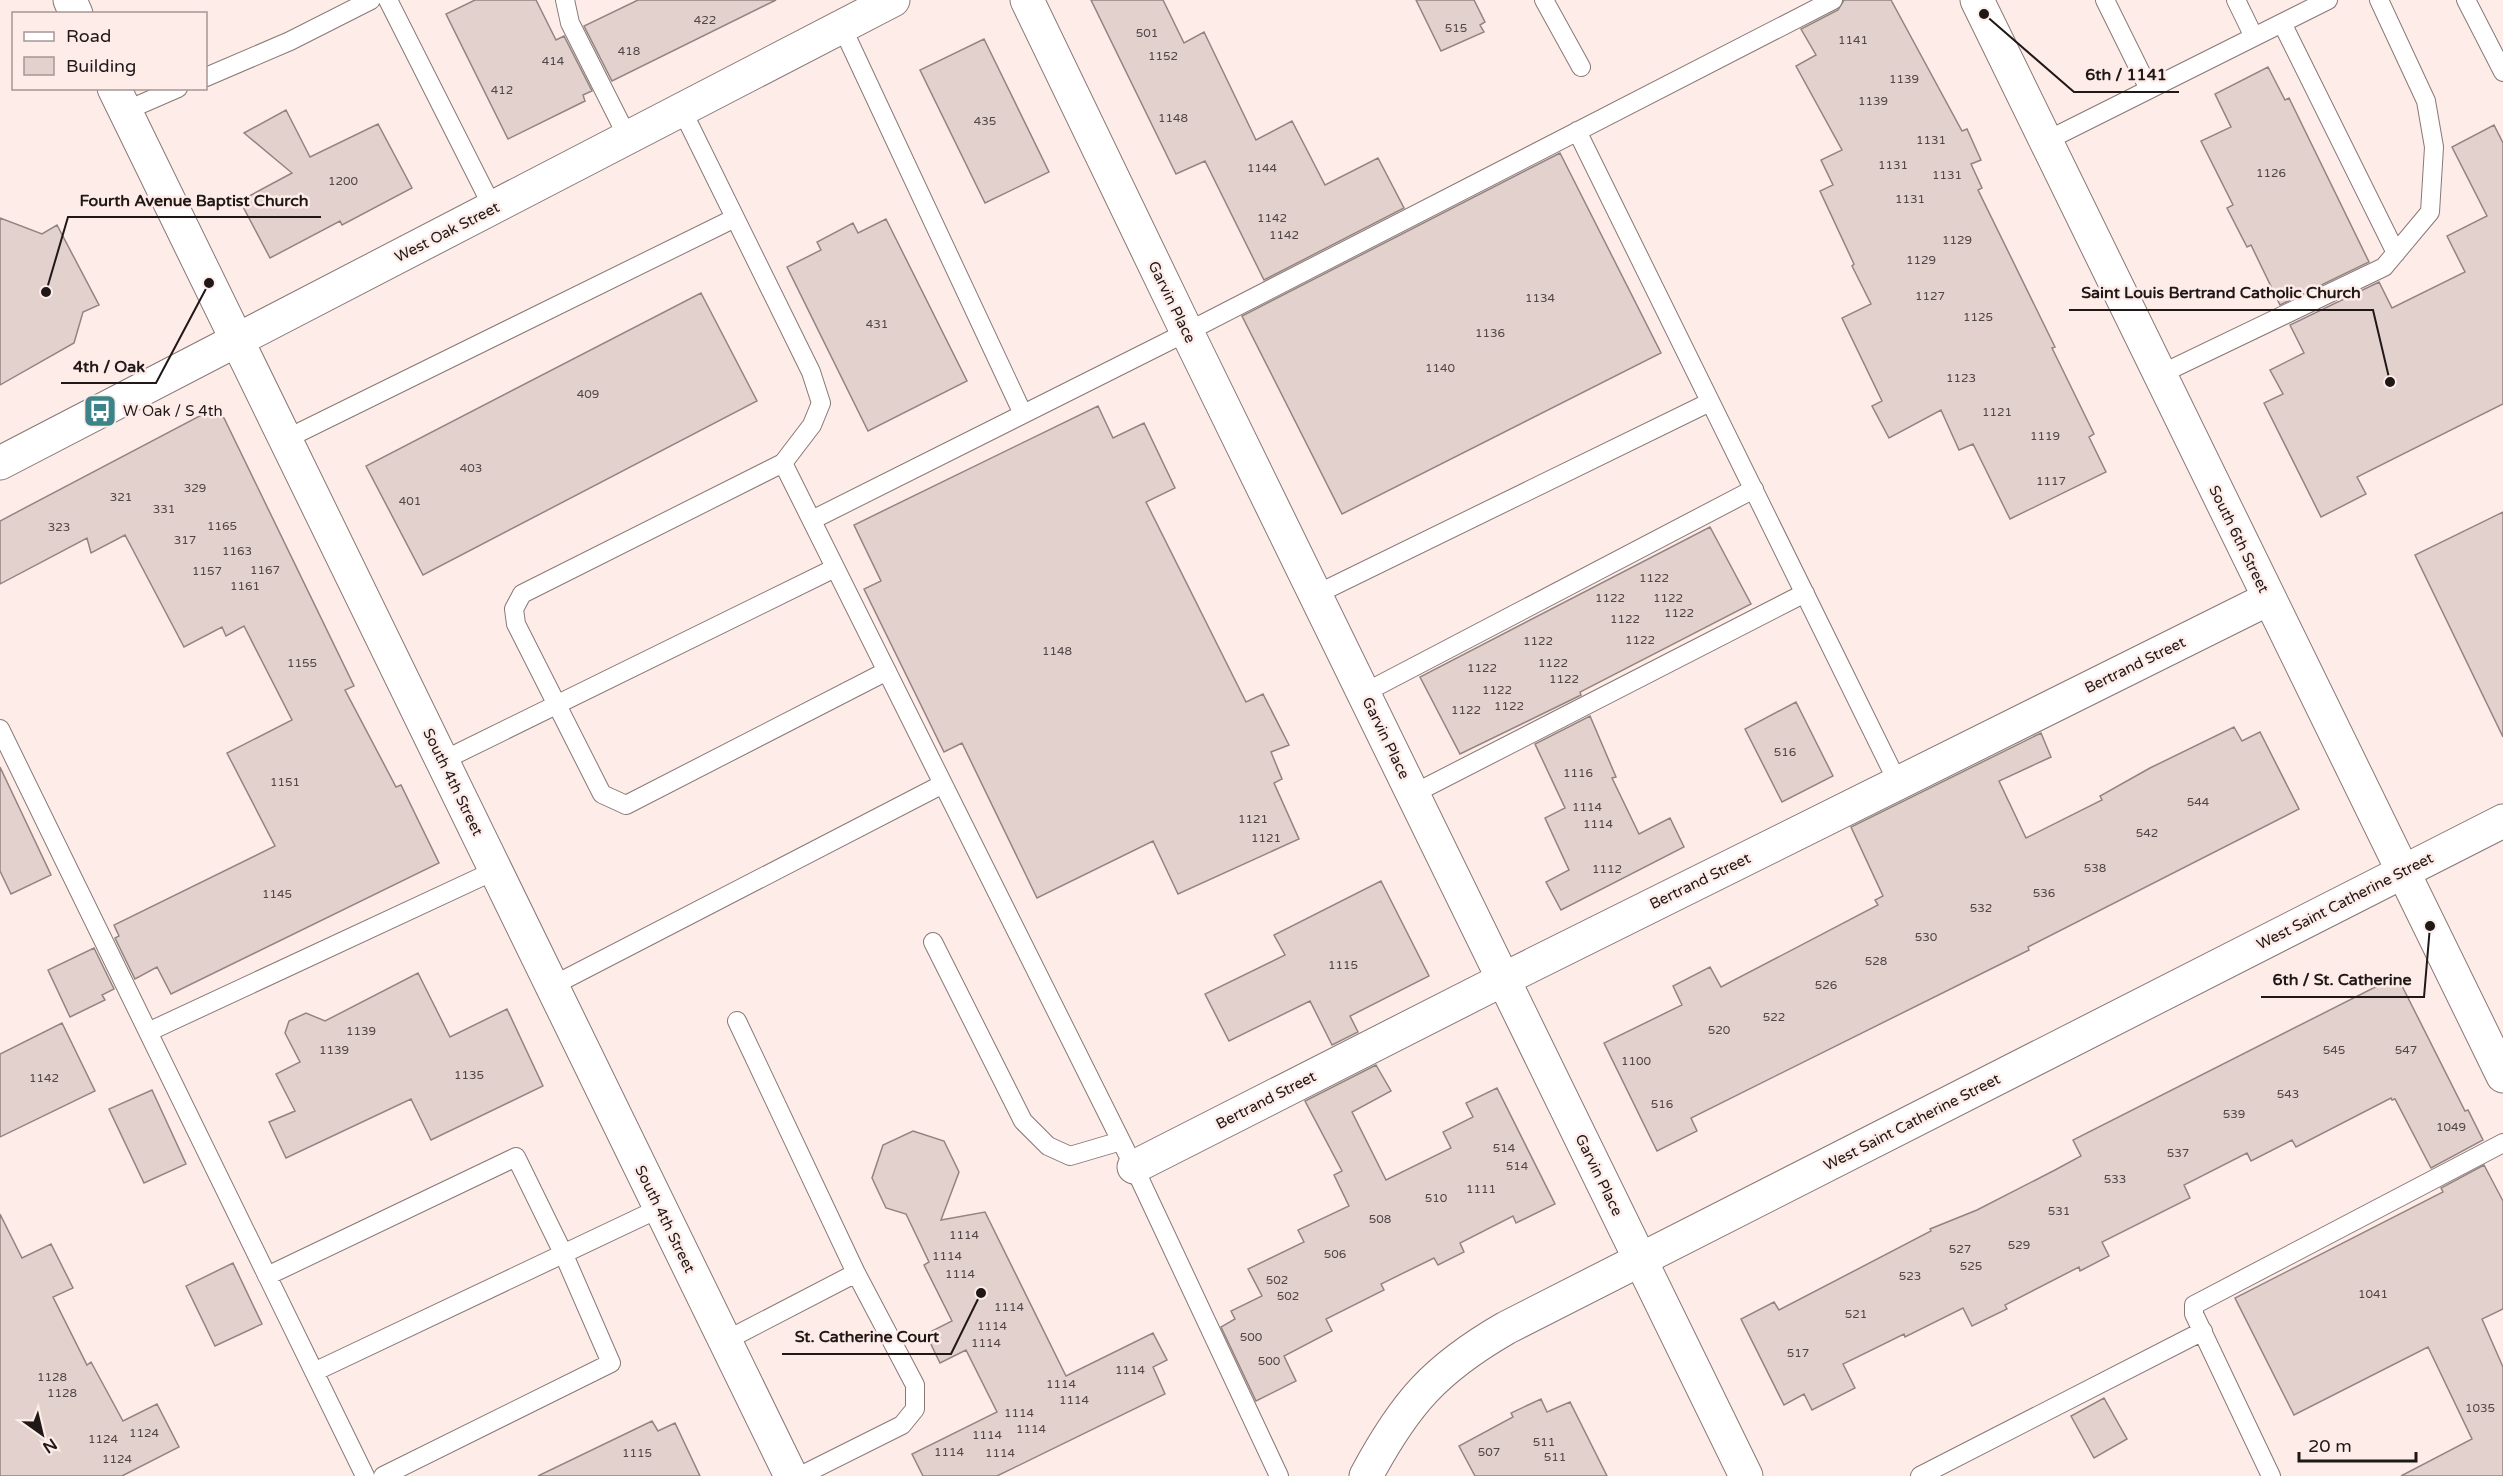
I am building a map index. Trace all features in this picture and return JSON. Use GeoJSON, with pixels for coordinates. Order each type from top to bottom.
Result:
{"type":"FeatureCollection","features":[{"type":"Feature","properties":{"kind":"street","name":"West Oak Street"},"geometry":{"type":"LineString","coordinates":[[0,463],[893,0]]}},
{"type":"Feature","properties":{"kind":"street","name":"Garvin Place"},"geometry":{"type":"LineString","coordinates":[[1027,0],[1746,1476]]}},
{"type":"Feature","properties":{"kind":"street","name":"South 6th Street"},"geometry":{"type":"LineString","coordinates":[[1977,0],[2503,1076]]}},
{"type":"Feature","properties":{"kind":"street","name":"South 4th Street"},"geometry":{"type":"LineString","coordinates":[[119,100],[791,1476]]}},
{"type":"Feature","properties":{"kind":"street","name":"Bertrand Street"},"geometry":{"type":"LineString","coordinates":[[1127,1154],[1503,979],[2268,599]]}},
{"type":"Feature","properties":{"kind":"street","name":"West Saint Catherine Street"},"geometry":{"type":"LineString","coordinates":[[1366,1476],[1405,1411],[1448,1365],[1506,1328],[2503,821]]}},
{"type":"Feature","properties":{"kind":"lane"},"geometry":{"type":"LineString","coordinates":[[207,77],[290,41],[371,0]]}},
{"type":"Feature","properties":{"kind":"lane"},"geometry":{"type":"LineString","coordinates":[[388,0],[492,208]]}},
{"type":"Feature","properties":{"kind":"lane"},"geometry":{"type":"LineString","coordinates":[[566,0],[570,23],[628,138]]}},
{"type":"Feature","properties":{"kind":"lane"},"geometry":{"type":"LineString","coordinates":[[1544,0],[1581,67]]}},
{"type":"Feature","properties":{"kind":"lane"},"geometry":{"type":"LineString","coordinates":[[812,520],[1187,332],[1833,0]]}},
{"type":"Feature","properties":{"kind":"lane"},"geometry":{"type":"LineString","coordinates":[[2105,0],[2149,90]]}},
{"type":"Feature","properties":{"kind":"lane"},"geometry":{"type":"LineString","coordinates":[[2236,0],[2254,37]]}},
{"type":"Feature","properties":{"kind":"lane"},"geometry":{"type":"LineString","coordinates":[[2046,141],[2328,0]]}},
{"type":"Feature","properties":{"kind":"lane"},"geometry":{"type":"LineString","coordinates":[[2159,375],[2384,267],[2430,212],[2434,147],[2426,101],[2379,0]]}},
{"type":"Feature","properties":{"kind":"lane"},"geometry":{"type":"LineString","coordinates":[[2466,0],[2503,72]]}},
{"type":"Feature","properties":{"kind":"lane"},"geometry":{"type":"LineString","coordinates":[[2282,23],[2396,253]]}},
{"type":"Feature","properties":{"kind":"lane"},"geometry":{"type":"LineString","coordinates":[[842,27],[1023,414]]}},
{"type":"Feature","properties":{"kind":"lane"},"geometry":{"type":"LineString","coordinates":[[119,100],[167,90]]}},
{"type":"Feature","properties":{"kind":"lane"},"geometry":{"type":"LineString","coordinates":[[682,110],[811,372],[821,403],[812,425],[783,463],[522,594],[514,609],[516,624],[602,794],[626,805],[887,671]]}},
{"type":"Feature","properties":{"kind":"lane"},"geometry":{"type":"LineString","coordinates":[[1577,132],[1898,783]]}},
{"type":"Feature","properties":{"kind":"lane"},"geometry":{"type":"LineString","coordinates":[[286,440],[735,218]]}},
{"type":"Feature","properties":{"kind":"lane"},"geometry":{"type":"LineString","coordinates":[[1315,595],[1710,402]]}},
{"type":"Feature","properties":{"kind":"lane"},"geometry":{"type":"LineString","coordinates":[[783,463],[1127,1154],[1279,1476]]}},
{"type":"Feature","properties":{"kind":"lane"},"geometry":{"type":"LineString","coordinates":[[1364,693],[1754,489]]}},
{"type":"Feature","properties":{"kind":"lane"},"geometry":{"type":"LineString","coordinates":[[442,761],[835,568]]}},
{"type":"Feature","properties":{"kind":"lane"},"geometry":{"type":"LineString","coordinates":[[1413,794],[1804,593]]}},
{"type":"Feature","properties":{"kind":"lane"},"geometry":{"type":"LineString","coordinates":[[0,729],[365,1476]]}},
{"type":"Feature","properties":{"kind":"lane"},"geometry":{"type":"LineString","coordinates":[[552,986],[943,784]]}},
{"type":"Feature","properties":{"kind":"lane"},"geometry":{"type":"LineString","coordinates":[[148,1032],[495,870]]}},
{"type":"Feature","properties":{"kind":"lane"},"geometry":{"type":"LineString","coordinates":[[933,942],[1023,1121],[1048,1146],[1070,1156],[1127,1154]]}},
{"type":"Feature","properties":{"kind":"lane"},"geometry":{"type":"LineString","coordinates":[[737,1021],[856,1273],[915,1385],[915,1409],[902,1425],[800,1476]]}},
{"type":"Feature","properties":{"kind":"lane"},"geometry":{"type":"LineString","coordinates":[[2271,1476],[2194,1314],[2194,1305],[2503,1143]]}},
{"type":"Feature","properties":{"kind":"lane"},"geometry":{"type":"LineString","coordinates":[[267,1276],[516,1157],[564,1255],[611,1363],[383,1476]]}},
{"type":"Feature","properties":{"kind":"lane"},"geometry":{"type":"LineString","coordinates":[[314,1372],[660,1208]]}},
{"type":"Feature","properties":{"kind":"lane"},"geometry":{"type":"LineString","coordinates":[[725,1341],[856,1273]]}},
{"type":"Feature","properties":{"kind":"lane"},"geometry":{"type":"LineString","coordinates":[[1920,1476],[2203,1331]]}},
{"type":"Feature","properties":{"kind":"building"},"geometry":{"type":"Polygon","coordinates":[[[475,0],[536,0],[556,40],[564,36],[592,91],[583,95],[585,101],[508,139],[446,14],[475,0]]]}},
{"type":"Feature","properties":{"kind":"building"},"geometry":{"type":"Polygon","coordinates":[[[638,0],[776,0],[612,81],[584,26],[638,0]]]}},
{"type":"Feature","properties":{"kind":"building"},"geometry":{"type":"Polygon","coordinates":[[[1091,0],[1163,0],[1184,43],[1204,32],[1256,140],[1292,121],[1325,185],[1378,158],[1404,208],[1264,280],[1205,161],[1176,174],[1091,0]]]}},
{"type":"Feature","properties":{"kind":"building"},"geometry":{"type":"Polygon","coordinates":[[[1416,0],[1474,0],[1485,22],[1480,25],[1484,32],[1441,51],[1416,0]]]}},
{"type":"Feature","properties":{"kind":"building"},"geometry":{"type":"Polygon","coordinates":[[[1844,0],[1891,0],[1962,131],[1967,129],[1981,160],[1971,164],[1982,188],[1978,190],[2055,347],[2052,348],[2094,434],[2089,437],[2106,472],[2010,519],[1973,444],[1959,450],[1941,410],[1889,438],[1872,406],[1882,401],[1842,318],[1871,304],[1820,191],[1833,185],[1821,160],[1842,150],[1796,66],[1816,55],[1801,29],[1838,10],[1844,0]]]}},
{"type":"Feature","properties":{"kind":"building"},"geometry":{"type":"Polygon","coordinates":[[[984,39],[1049,172],[985,203],[920,70],[984,39]]]}},
{"type":"Feature","properties":{"kind":"building"},"geometry":{"type":"Polygon","coordinates":[[[2268,67],[2285,100],[2289,98],[2369,262],[2280,305],[2251,245],[2247,247],[2227,208],[2233,205],[2201,141],[2231,127],[2215,94],[2268,67]]]}},
{"type":"Feature","properties":{"kind":"building"},"geometry":{"type":"Polygon","coordinates":[[[286,110],[310,157],[378,124],[412,188],[342,225],[340,221],[270,258],[240,201],[292,173],[244,133],[286,110]]]}},
{"type":"Feature","properties":{"kind":"building"},"geometry":{"type":"Polygon","coordinates":[[[2494,125],[2503,143],[2503,404],[2357,477],[2366,494],[2321,517],[2264,403],[2283,394],[2270,370],[2304,353],[2290,325],[2379,282],[2392,308],[2465,272],[2447,236],[2487,216],[2452,147],[2494,125]]]}},
{"type":"Feature","properties":{"kind":"building"},"geometry":{"type":"Polygon","coordinates":[[[1560,153],[1661,353],[1342,514],[1242,316],[1560,153]]]}},
{"type":"Feature","properties":{"kind":"building"},"geometry":{"type":"Polygon","coordinates":[[[0,218],[42,234],[57,225],[99,305],[83,312],[74,343],[0,385],[0,218]]]}},
{"type":"Feature","properties":{"kind":"building"},"geometry":{"type":"Polygon","coordinates":[[[886,219],[967,381],[868,431],[787,267],[821,250],[817,242],[853,223],[858,233],[886,219]]]}},
{"type":"Feature","properties":{"kind":"building"},"geometry":{"type":"Polygon","coordinates":[[[701,293],[757,401],[423,575],[366,466],[701,293]]]}},
{"type":"Feature","properties":{"kind":"building"},"geometry":{"type":"Polygon","coordinates":[[[1098,406],[1113,438],[1144,423],[1175,488],[1146,502],[1246,702],[1263,694],[1289,745],[1271,752],[1282,779],[1274,783],[1299,839],[1178,894],[1153,841],[1037,898],[962,743],[944,752],[864,589],[881,581],[854,525],[1098,406]]]}},
{"type":"Feature","properties":{"kind":"building"},"geometry":{"type":"Polygon","coordinates":[[[209,411],[224,418],[354,686],[345,690],[396,787],[401,785],[439,863],[171,994],[157,967],[135,979],[115,938],[119,936],[114,925],[275,846],[227,753],[292,720],[244,626],[226,636],[222,627],[184,647],[125,535],[91,553],[87,538],[0,584],[0,521],[209,411]]]}},
{"type":"Feature","properties":{"kind":"building"},"geometry":{"type":"Polygon","coordinates":[[[2503,512],[2503,737],[2415,555],[2503,512]]]}},
{"type":"Feature","properties":{"kind":"building"},"geometry":{"type":"Polygon","coordinates":[[[1710,527],[1751,604],[1580,692],[1581,695],[1460,754],[1420,677],[1710,527]]]}},
{"type":"Feature","properties":{"kind":"building"},"geometry":{"type":"Polygon","coordinates":[[[1796,702],[1833,776],[1782,802],[1745,729],[1796,702]]]}},
{"type":"Feature","properties":{"kind":"building"},"geometry":{"type":"Polygon","coordinates":[[[1590,716],[1616,777],[1612,778],[1639,834],[1670,818],[1684,847],[1561,910],[1546,882],[1569,870],[1545,818],[1565,808],[1535,744],[1590,716]]]}},
{"type":"Feature","properties":{"kind":"building"},"geometry":{"type":"Polygon","coordinates":[[[2234,727],[2242,741],[2260,732],[2299,809],[2028,947],[2029,950],[1691,1118],[1697,1131],[1657,1151],[1604,1043],[1682,1005],[1673,986],[1710,967],[1721,987],[1878,905],[1875,900],[1883,896],[1851,827],[2041,733],[2051,757],[1999,781],[2026,838],[2102,800],[2100,796],[2150,768],[2234,727]]]}},
{"type":"Feature","properties":{"kind":"building"},"geometry":{"type":"Polygon","coordinates":[[[0,767],[51,875],[11,894],[0,871],[0,767]]]}},
{"type":"Feature","properties":{"kind":"building"},"geometry":{"type":"Polygon","coordinates":[[[1381,881],[1429,976],[1350,1016],[1358,1032],[1332,1045],[1310,1001],[1229,1041],[1205,994],[1285,955],[1274,935],[1381,881]]]}},
{"type":"Feature","properties":{"kind":"building"},"geometry":{"type":"Polygon","coordinates":[[[94,948],[114,989],[102,995],[105,1000],[70,1017],[48,970],[94,948]]]}},
{"type":"Feature","properties":{"kind":"building"},"geometry":{"type":"Polygon","coordinates":[[[418,973],[450,1037],[507,1009],[543,1086],[431,1140],[411,1099],[286,1158],[269,1122],[295,1111],[276,1074],[300,1062],[285,1033],[289,1021],[306,1013],[325,1021],[418,973]]]}},
{"type":"Feature","properties":{"kind":"building"},"geometry":{"type":"Polygon","coordinates":[[[2397,976],[2465,1111],[2468,1110],[2483,1140],[2431,1168],[2395,1099],[2391,1098],[2296,1147],[2292,1140],[2251,1161],[2247,1153],[2184,1185],[2190,1198],[2102,1242],[2109,1256],[2080,1271],[2079,1267],[2005,1305],[2007,1309],[1972,1326],[1963,1308],[1843,1364],[1855,1388],[1812,1410],[1804,1394],[1784,1405],[1741,1319],[1774,1302],[1779,1310],[1931,1231],[1930,1229],[1977,1210],[2055,1170],[2081,1156],[2073,1140],[2397,976]]]}},
{"type":"Feature","properties":{"kind":"building"},"geometry":{"type":"Polygon","coordinates":[[[62,1023],[95,1091],[0,1137],[0,1054],[62,1023]]]}},
{"type":"Feature","properties":{"kind":"building"},"geometry":{"type":"Polygon","coordinates":[[[1376,1065],[1391,1091],[1352,1112],[1386,1180],[1451,1148],[1443,1132],[1473,1117],[1466,1103],[1497,1088],[1555,1204],[1516,1223],[1513,1216],[1460,1243],[1464,1252],[1438,1265],[1434,1258],[1381,1284],[1384,1290],[1326,1319],[1332,1331],[1284,1356],[1296,1381],[1256,1401],[1221,1327],[1235,1319],[1231,1311],[1262,1296],[1248,1269],[1304,1242],[1298,1230],[1349,1206],[1334,1175],[1342,1171],[1305,1101],[1376,1065]]]}},
{"type":"Feature","properties":{"kind":"building"},"geometry":{"type":"Polygon","coordinates":[[[152,1090],[186,1164],[144,1183],[109,1109],[152,1090]]]}},
{"type":"Feature","properties":{"kind":"building"},"geometry":{"type":"Polygon","coordinates":[[[913,1131],[944,1141],[959,1172],[941,1220],[985,1212],[1066,1376],[1153,1333],[1167,1360],[1153,1367],[1165,1394],[997,1476],[923,1476],[912,1454],[997,1412],[966,1350],[940,1363],[926,1334],[952,1321],[924,1265],[929,1262],[906,1214],[886,1208],[872,1178],[883,1145],[913,1131]]]}},
{"type":"Feature","properties":{"kind":"building"},"geometry":{"type":"Polygon","coordinates":[[[2484,1165],[2503,1201],[2503,1309],[2482,1319],[2503,1367],[2503,1476],[2401,1476],[2472,1439],[2428,1347],[2294,1415],[2235,1298],[2443,1192],[2441,1188],[2484,1165]]]}},
{"type":"Feature","properties":{"kind":"building"},"geometry":{"type":"Polygon","coordinates":[[[0,1214],[22,1258],[51,1244],[73,1288],[53,1297],[87,1365],[91,1362],[123,1421],[157,1404],[179,1447],[122,1476],[0,1476],[0,1214]]]}},
{"type":"Feature","properties":{"kind":"building"},"geometry":{"type":"Polygon","coordinates":[[[233,1263],[262,1324],[215,1346],[186,1286],[233,1263]]]}},
{"type":"Feature","properties":{"kind":"building"},"geometry":{"type":"Polygon","coordinates":[[[2104,1398],[2127,1439],[2094,1458],[2071,1416],[2104,1398]]]}},
{"type":"Feature","properties":{"kind":"building"},"geometry":{"type":"Polygon","coordinates":[[[1541,1399],[1547,1412],[1570,1402],[1607,1476],[1475,1476],[1459,1446],[1513,1417],[1511,1413],[1541,1399]]]}},
{"type":"Feature","properties":{"kind":"building"},"geometry":{"type":"Polygon","coordinates":[[[652,1421],[658,1431],[675,1423],[700,1476],[538,1476],[652,1421]]]}},
{"type":"Feature","properties":{"kind":"place","name":"6th / 1141"},"geometry":{"type":"Point","coordinates":[1984,14]}},
{"type":"Feature","properties":{"kind":"place","name":"4th / Oak"},"geometry":{"type":"Point","coordinates":[209,283]}},
{"type":"Feature","properties":{"kind":"place","name":"Fourth Avenue Baptist Church"},"geometry":{"type":"Point","coordinates":[46,292]}},
{"type":"Feature","properties":{"kind":"place","name":"Saint Louis Bertrand Catholic Church"},"geometry":{"type":"Point","coordinates":[2390,382]}},
{"type":"Feature","properties":{"kind":"place","name":"W Oak / S 4th"},"geometry":{"type":"Point","coordinates":[100,411]}},
{"type":"Feature","properties":{"kind":"place","name":"6th / St. Catherine"},"geometry":{"type":"Point","coordinates":[2430,926]}},
{"type":"Feature","properties":{"kind":"place","name":"St. Catherine Court"},"geometry":{"type":"Point","coordinates":[981,1293]}}]}
